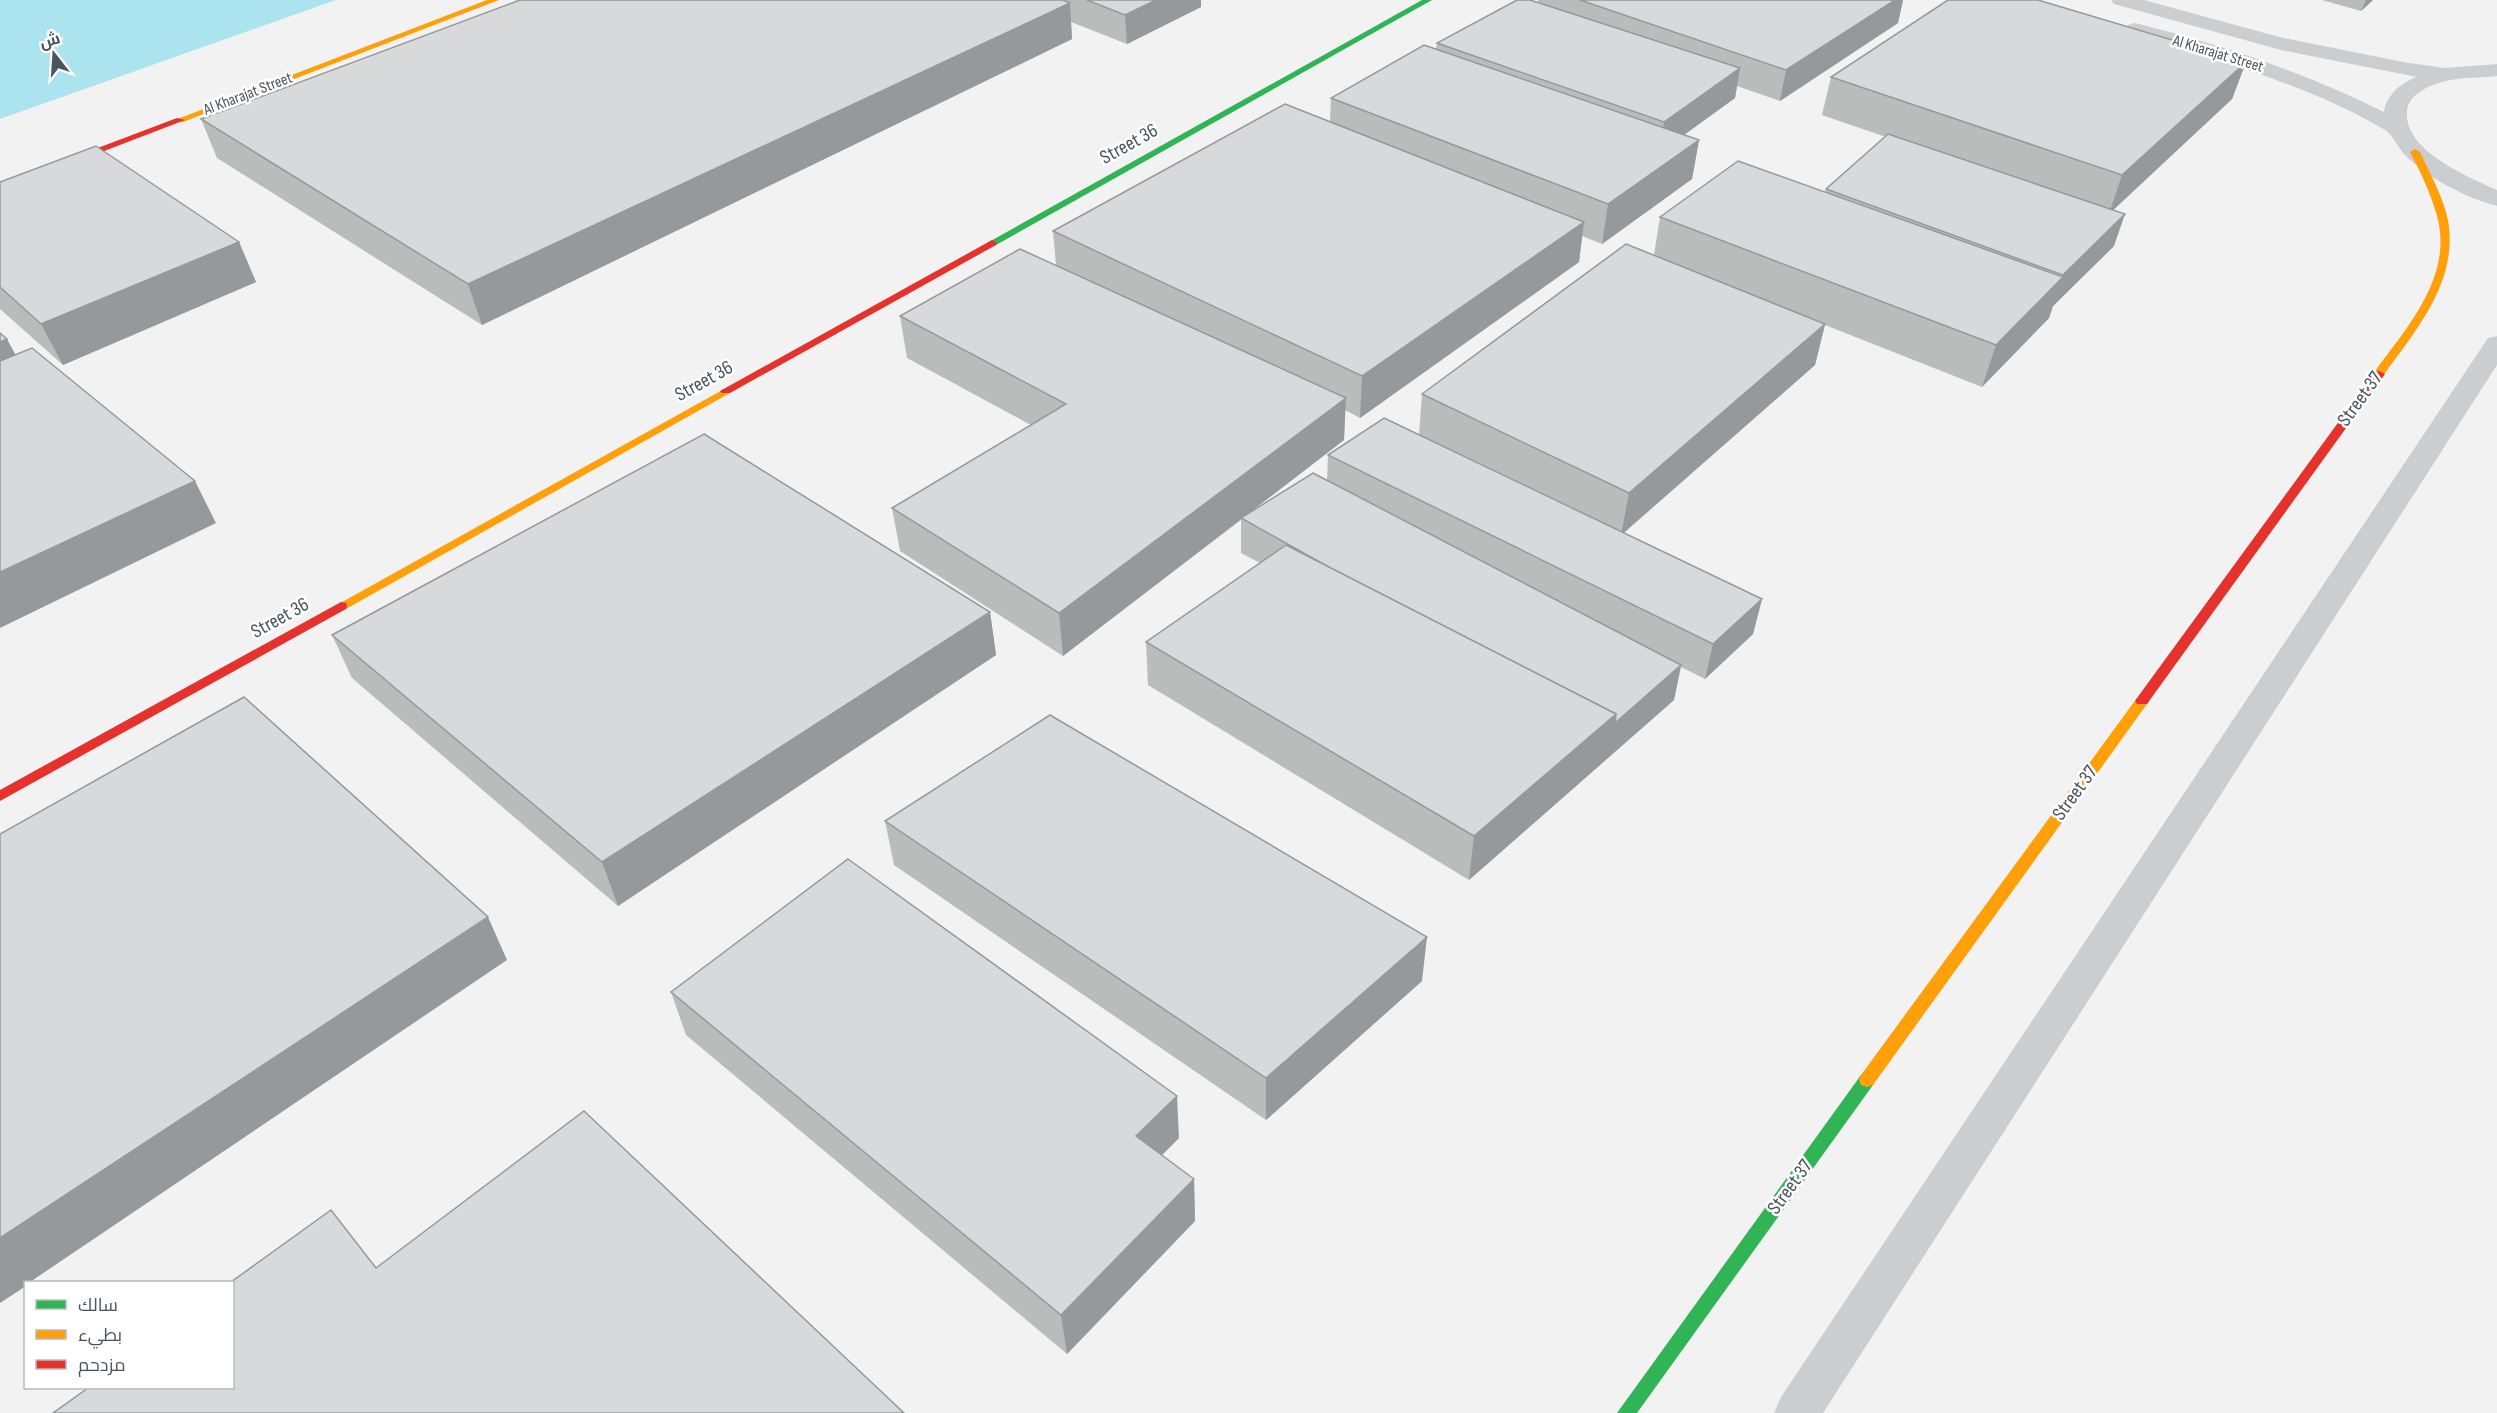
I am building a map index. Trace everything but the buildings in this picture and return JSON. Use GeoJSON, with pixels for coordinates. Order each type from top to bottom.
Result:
{"type":"FeatureCollection","features":[{"type":"Feature","properties":{"kind":"street","name":"Al Kharajat Street"},"geometry":{"type":"LineString","coordinates":[[0,188],[495,0]]}},
{"type":"Feature","properties":{"kind":"street","name":"Street 36"},"geometry":{"type":"LineString","coordinates":[[0,796],[1428,0]]}},
{"type":"Feature","properties":{"kind":"street","name":"Al Kharajat Street"},"geometry":{"type":"LineString","coordinates":[[2121,0],[2300,50],[2356,62],[2444,74]]}},
{"type":"Feature","properties":{"kind":"street","name":"Al Kharajat Street"},"geometry":{"type":"LineString","coordinates":[[2113,23],[2273,70],[2358,106],[2396,127]]}},
{"type":"Feature","properties":{"kind":"street"},"geometry":{"type":"LineString","coordinates":[[2494,69],[2444,74],[2412,87],[2396,104],[2396,127],[2415,152],[2451,177],[2497,199]]}},
{"type":"Feature","properties":{"kind":"street","name":"Street 37"},"geometry":{"type":"LineString","coordinates":[[1626,1413],[2430,303],[2444,265],[2445,227],[2435,189],[2415,152]]}},
{"type":"Feature","properties":{"kind":"street"},"geometry":{"type":"LineString","coordinates":[[1797,1413],[2497,345]]}},
{"type":"Feature","properties":{"kind":"water"},"geometry":{"type":"Polygon","coordinates":[[[0,0],[336,0],[0,119],[0,0]]]}},
{"type":"Feature","properties":{"kind":"traffic: fast"},"geometry":{"type":"LineString","coordinates":[[992,243],[1428,0]]}},
{"type":"Feature","properties":{"kind":"traffic: fast"},"geometry":{"type":"LineString","coordinates":[[1626,1413],[1867,1080]]}},
{"type":"Feature","properties":{"kind":"traffic: slow"},"geometry":{"type":"LineString","coordinates":[[180,120],[495,0]]}},
{"type":"Feature","properties":{"kind":"traffic: slow"},"geometry":{"type":"LineString","coordinates":[[2379,374],[2433,293],[2442,269],[2446,245],[2443,219],[2433,188],[2415,152]]}},
{"type":"Feature","properties":{"kind":"traffic: slow"},"geometry":{"type":"LineString","coordinates":[[341,606],[726,391]]}},
{"type":"Feature","properties":{"kind":"traffic: slow"},"geometry":{"type":"LineString","coordinates":[[1867,1080],[2142,701]]}},
{"type":"Feature","properties":{"kind":"traffic: jam"},"geometry":{"type":"LineString","coordinates":[[0,188],[180,120]]}},
{"type":"Feature","properties":{"kind":"traffic: jam"},"geometry":{"type":"LineString","coordinates":[[726,391],[992,243]]}},
{"type":"Feature","properties":{"kind":"traffic: jam"},"geometry":{"type":"LineString","coordinates":[[2142,701],[2379,374]]}},
{"type":"Feature","properties":{"kind":"traffic: jam"},"geometry":{"type":"LineString","coordinates":[[0,796],[341,606]]}}]}
